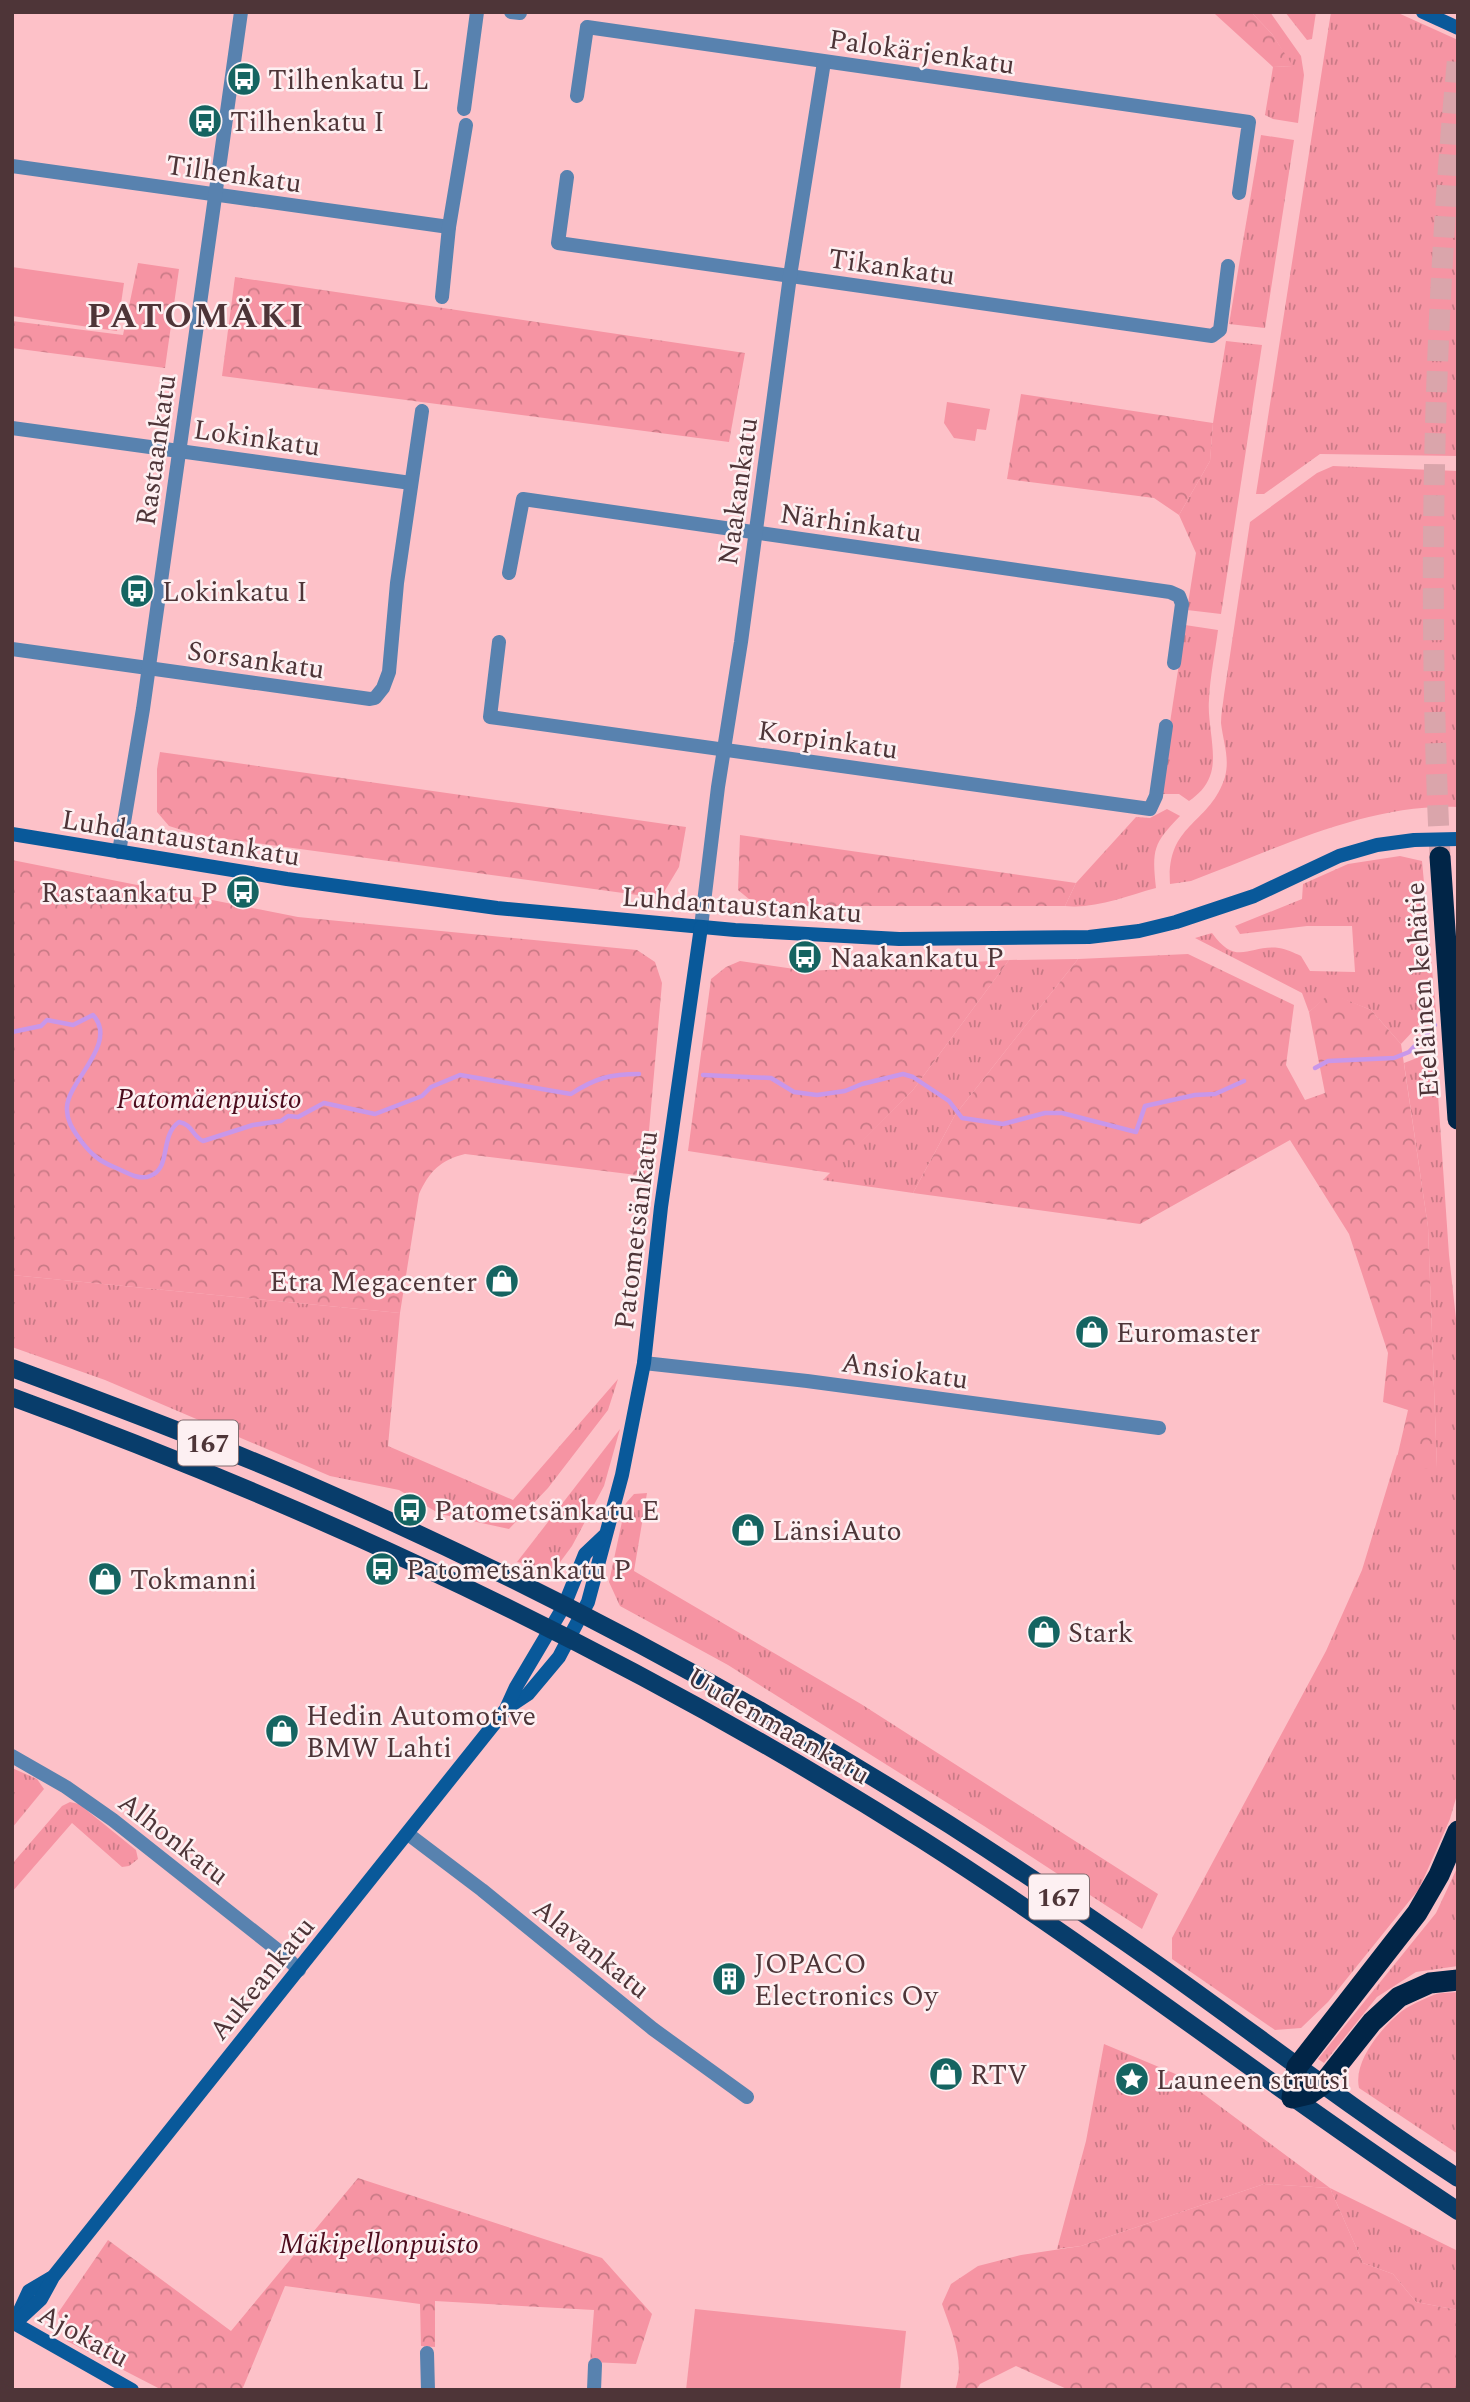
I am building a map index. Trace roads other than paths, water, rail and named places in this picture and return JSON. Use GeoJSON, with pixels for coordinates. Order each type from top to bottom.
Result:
{"type":"FeatureCollection","features":[{"type":"Feature","properties":{"kind":"highway","name":"Eteläinen kehätie"},"geometry":{"type":"LineString","coordinates":[[1440,857],[1458,1119]]}},
{"type":"Feature","properties":{"kind":"highway"},"geometry":{"type":"LineString","coordinates":[[1458,1831],[1439,1875],[1417,1913],[1297,2067],[1292,2098],[1309,2094],[1322,2085],[1371,2022],[1399,1997],[1430,1983],[1458,1980]]}},
{"type":"Feature","properties":{"kind":"main road","name":"Uudenmaankatu"},"geometry":{"type":"LineString","coordinates":[[12,1368],[195,1437],[401,1526],[672,1662],[784,1725],[946,1823],[1159,1966],[1322,2085],[1458,2178]]}},
{"type":"Feature","properties":{"kind":"main road","name":"Uudenmaankatu"},"geometry":{"type":"LineString","coordinates":[[12,1397],[111,1433],[291,1507],[455,1582],[644,1678],[743,1733],[919,1838],[1075,1941],[1292,2098],[1458,2211]]}},
{"type":"Feature","properties":{"kind":"street","name":"Rastaankatu"},"geometry":{"type":"LineString","coordinates":[[119,852],[149,668],[241,12]]}},
{"type":"Feature","properties":{"kind":"street"},"geometry":{"type":"LineString","coordinates":[[464,109],[477,12]]}},
{"type":"Feature","properties":{"kind":"street"},"geometry":{"type":"LineString","coordinates":[[512,12],[520,13]]}},
{"type":"Feature","properties":{"kind":"street"},"geometry":{"type":"LineString","coordinates":[[1423,12],[1458,28]]}},
{"type":"Feature","properties":{"kind":"street","name":"Palokärjenkatu"},"geometry":{"type":"LineString","coordinates":[[577,96],[587,27],[1249,122],[1239,193]]}},
{"type":"Feature","properties":{"kind":"street","name":"Naakankatu"},"geometry":{"type":"LineString","coordinates":[[701,927],[790,276],[824,62]]}},
{"type":"Feature","properties":{"kind":"street"},"geometry":{"type":"LineString","coordinates":[[442,297],[449,226],[466,125]]}},
{"type":"Feature","properties":{"kind":"street","name":"Tilhenkatu"},"geometry":{"type":"LineString","coordinates":[[12,166],[215,196],[449,226]]}},
{"type":"Feature","properties":{"kind":"street","name":"Tikankatu"},"geometry":{"type":"LineString","coordinates":[[567,177],[558,243],[1212,336],[1220,331],[1228,266]]}},
{"type":"Feature","properties":{"kind":"street"},"geometry":{"type":"LineString","coordinates":[[411,483],[422,411]]}},
{"type":"Feature","properties":{"kind":"street","name":"Lokinkatu"},"geometry":{"type":"LineString","coordinates":[[12,428],[411,483]]}},
{"type":"Feature","properties":{"kind":"street","name":"Sorsankatu"},"geometry":{"type":"LineString","coordinates":[[12,649],[375,698],[383,688],[389,671],[397,583],[411,483]]}},
{"type":"Feature","properties":{"kind":"street","name":"Närhinkatu"},"geometry":{"type":"LineString","coordinates":[[509,573],[523,499],[1170,592],[1179,596],[1182,604],[1174,663]]}},
{"type":"Feature","properties":{"kind":"street","name":"Korpinkatu"},"geometry":{"type":"LineString","coordinates":[[499,642],[490,717],[1150,809],[1156,796],[1166,726]]}},
{"type":"Feature","properties":{"kind":"street","name":"Luhdantaustankatu"},"geometry":{"type":"LineString","coordinates":[[12,834],[274,877],[497,908],[701,927],[899,939],[1089,937],[1139,931],[1176,922],[1254,895],[1339,856],[1377,845],[1414,840],[1458,839]]}},
{"type":"Feature","properties":{"kind":"street","name":"Patometsänkatu"},"geometry":{"type":"LineString","coordinates":[[568,1639],[588,1602],[625,1462],[643,1363],[660,1207],[701,927]]}},
{"type":"Feature","properties":{"kind":"street","name":"Ansiokatu"},"geometry":{"type":"LineString","coordinates":[[643,1363],[807,1381],[1159,1428]]}},
{"type":"Feature","properties":{"kind":"street","name":"Patometsänkatu"},"geometry":{"type":"LineString","coordinates":[[564,1606],[585,1554],[604,1536]]}},
{"type":"Feature","properties":{"kind":"street","name":"Aukeankatu"},"geometry":{"type":"LineString","coordinates":[[13,2324],[29,2291],[53,2277],[506,1709],[516,1686],[564,1606]]}},
{"type":"Feature","properties":{"kind":"street","name":"Aukeankatu"},"geometry":{"type":"LineString","coordinates":[[506,1709],[528,1694],[559,1657],[568,1639]]}},
{"type":"Feature","properties":{"kind":"street","name":"Alhonkatu"},"geometry":{"type":"LineString","coordinates":[[12,1756],[66,1787],[113,1820],[299,1969]]}},
{"type":"Feature","properties":{"kind":"street","name":"Alavankatu"},"geometry":{"type":"LineString","coordinates":[[408,1835],[482,1890],[653,2029],[747,2098]]}},
{"type":"Feature","properties":{"kind":"street","name":"Ajokatu"},"geometry":{"type":"LineString","coordinates":[[13,2324],[132,2390]]}},
{"type":"Feature","properties":{"kind":"street"},"geometry":{"type":"LineString","coordinates":[[427,2353],[428,2390]]}},
{"type":"Feature","properties":{"kind":"street"},"geometry":{"type":"LineString","coordinates":[[594,2390],[595,2365]]}},
{"type":"Feature","properties":{"kind":"waterway"},"geometry":{"type":"LineString","coordinates":[[12,1032],[41,1026],[47,1020],[73,1025],[93,1015],[99,1026],[100,1038],[90,1062],[69,1097],[68,1117],[78,1137],[96,1157],[141,1177],[157,1172],[164,1159],[169,1135],[179,1122],[187,1125],[203,1141],[253,1125],[281,1121],[288,1116],[298,1117],[324,1103],[375,1114],[422,1096],[431,1087],[460,1075],[571,1094],[604,1078],[639,1074]]}},
{"type":"Feature","properties":{"kind":"waterway"},"geometry":{"type":"LineString","coordinates":[[1315,1068],[1328,1061],[1394,1058],[1409,1052],[1435,1025]]}},
{"type":"Feature","properties":{"kind":"waterway"},"geometry":{"type":"LineString","coordinates":[[703,1075],[771,1078],[794,1092],[817,1095],[845,1091],[903,1074],[913,1077],[949,1101],[962,1118],[1003,1124],[1045,1113],[1062,1113],[1136,1132],[1145,1106],[1195,1095],[1215,1094],[1244,1081]]}},
{"type":"Feature","properties":{"kind":"tunnel"},"geometry":{"type":"LineString","coordinates":[[1440,857],[1434,656],[1435,455],[1443,254],[1458,54]]}},
{"type":"Feature","properties":{"kind":"place","name":"Tilhenkatu L"},"geometry":{"type":"Point","coordinates":[244,79]}},
{"type":"Feature","properties":{"kind":"place","name":"Tilhenkatu I"},"geometry":{"type":"Point","coordinates":[205,121]}},
{"type":"Feature","properties":{"kind":"place","name":"Lokinkatu I"},"geometry":{"type":"Point","coordinates":[137,591]}},
{"type":"Feature","properties":{"kind":"place","name":"Rastaankatu P"},"geometry":{"type":"Point","coordinates":[243,892]}},
{"type":"Feature","properties":{"kind":"place","name":"Naakankatu P"},"geometry":{"type":"Point","coordinates":[805,957]}},
{"type":"Feature","properties":{"kind":"place","name":"Etra Megacenter"},"geometry":{"type":"Point","coordinates":[502,1281]}},
{"type":"Feature","properties":{"kind":"place","name":"Euromaster"},"geometry":{"type":"Point","coordinates":[1092,1332]}},
{"type":"Feature","properties":{"kind":"place","name":"Patometsänkatu E"},"geometry":{"type":"Point","coordinates":[410,1510]}},
{"type":"Feature","properties":{"kind":"place","name":"LänsiAuto"},"geometry":{"type":"Point","coordinates":[748,1530]}},
{"type":"Feature","properties":{"kind":"place","name":"Patometsänkatu P"},"geometry":{"type":"Point","coordinates":[382,1569]}},
{"type":"Feature","properties":{"kind":"place","name":"Tokmanni"},"geometry":{"type":"Point","coordinates":[105,1579]}},
{"type":"Feature","properties":{"kind":"place","name":"Stark"},"geometry":{"type":"Point","coordinates":[1044,1632]}},
{"type":"Feature","properties":{"kind":"place","name":"Hedin Automotive BMW Lahti"},"geometry":{"type":"Point","coordinates":[282,1731]}},
{"type":"Feature","properties":{"kind":"place","name":"JOPACO Electronics Oy"},"geometry":{"type":"Point","coordinates":[729,1979]}},
{"type":"Feature","properties":{"kind":"place","name":"RTV"},"geometry":{"type":"Point","coordinates":[946,2074]}},
{"type":"Feature","properties":{"kind":"place","name":"Launeen strutsi"},"geometry":{"type":"Point","coordinates":[1132,2079]}},
{"type":"Feature","properties":{"kind":"district","name":"PATOMÄKI"},"geometry":{"type":"Point","coordinates":[196,315]}},
{"type":"Feature","properties":{"kind":"park label","name":"Patomäenpuisto"},"geometry":{"type":"Point","coordinates":[209,1098]}},
{"type":"Feature","properties":{"kind":"park label","name":"Mäkipellonpuisto"},"geometry":{"type":"Point","coordinates":[379,2243]}}]}
